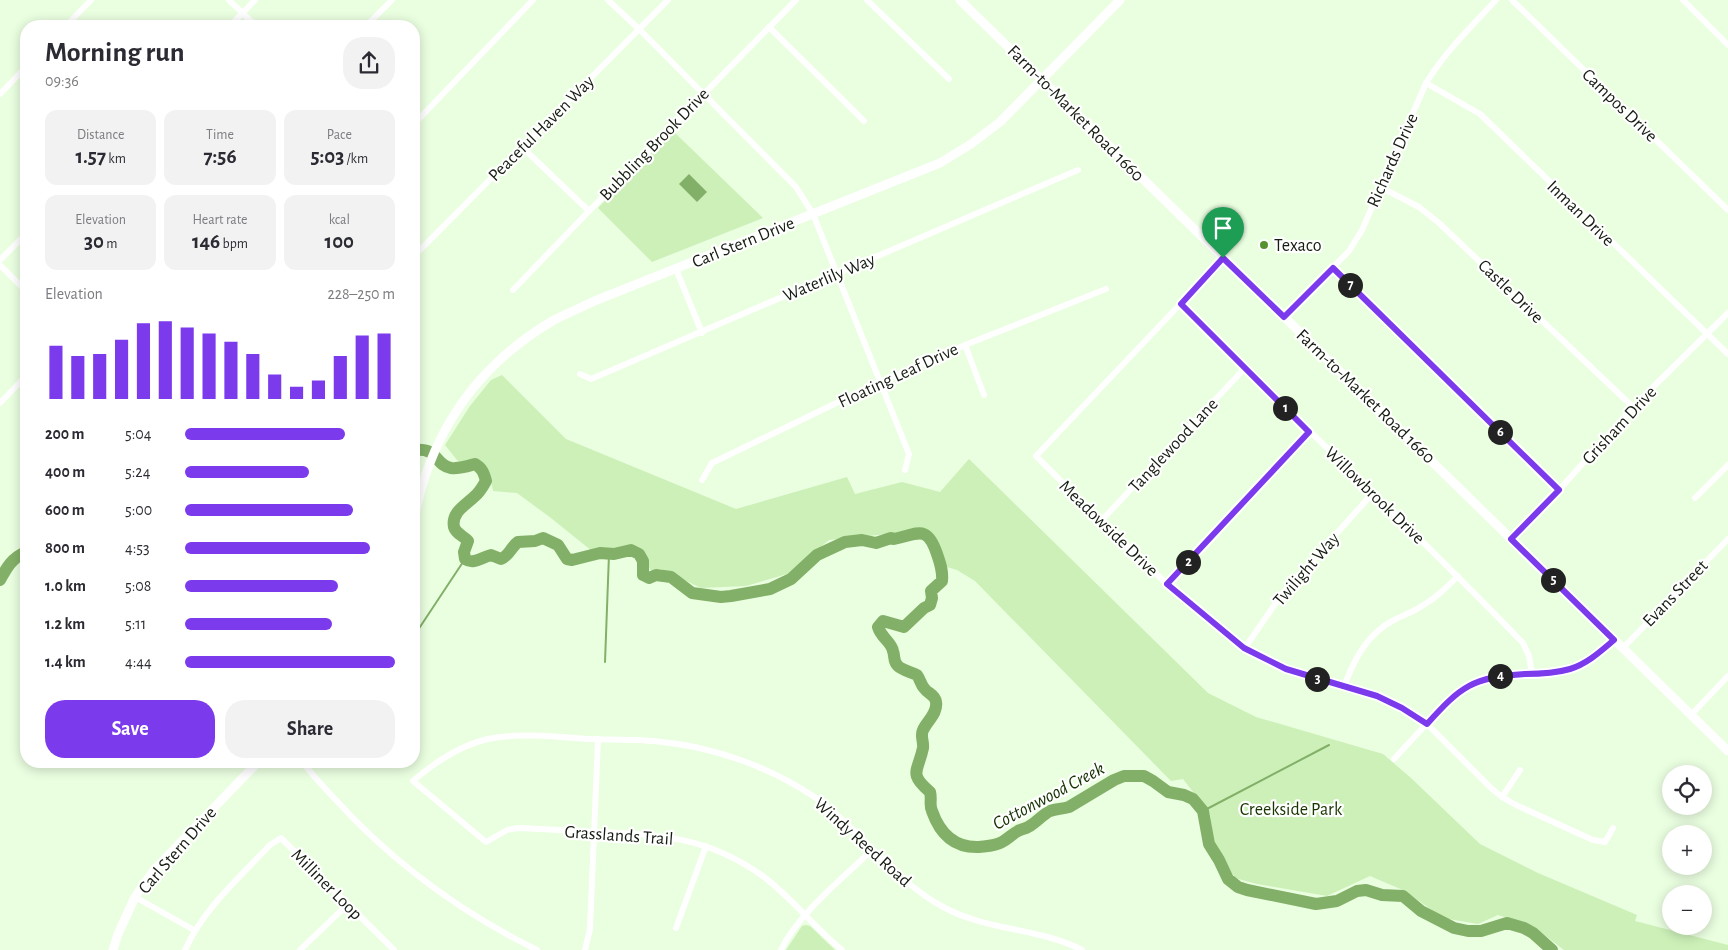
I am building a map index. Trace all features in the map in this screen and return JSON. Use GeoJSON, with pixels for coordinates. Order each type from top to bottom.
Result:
{"type":"FeatureCollection","features":[{"type":"Feature","properties":{"kind":"street"},"geometry":{"type":"LineString","coordinates":[[72,20],[91,0]]}},
{"type":"Feature","properties":{"kind":"street"},"geometry":{"type":"LineString","coordinates":[[229,0],[250,20]]}},
{"type":"Feature","properties":{"kind":"street"},"geometry":{"type":"LineString","coordinates":[[236,20],[255,0]]}},
{"type":"Feature","properties":{"kind":"street"},"geometry":{"type":"LineString","coordinates":[[372,20],[392,0]]}},
{"type":"Feature","properties":{"kind":"street"},"geometry":{"type":"LineString","coordinates":[[420,118],[533,0]]}},
{"type":"Feature","properties":{"kind":"street"},"geometry":{"type":"LineString","coordinates":[[608,0],[796,187],[813,214],[908,454],[905,470]]}},
{"type":"Feature","properties":{"kind":"street","name":"Peaceful Haven Way"},"geometry":{"type":"LineString","coordinates":[[420,250],[668,0]]}},
{"type":"Feature","properties":{"kind":"street","name":"Bubbling Brook Drive"},"geometry":{"type":"LineString","coordinates":[[514,290],[796,0]]}},
{"type":"Feature","properties":{"kind":"street"},"geometry":{"type":"LineString","coordinates":[[867,0],[949,79]]}},
{"type":"Feature","properties":{"kind":"street","name":"Farm-to-Market Road 1660"},"geometry":{"type":"LineString","coordinates":[[960,0],[1728,751]]}},
{"type":"Feature","properties":{"kind":"street","name":"Carl Stern Drive"},"geometry":{"type":"LineString","coordinates":[[420,491],[444,430],[461,402],[493,365],[531,335],[592,302],[940,163],[971,144],[1000,122],[1120,0]]}},
{"type":"Feature","properties":{"kind":"street","name":"Richards Drive"},"geometry":{"type":"LineString","coordinates":[[1284,317],[1349,251],[1362,230],[1426,83],[1448,52],[1496,0]]}},
{"type":"Feature","properties":{"kind":"street","name":"Campos Drive"},"geometry":{"type":"LineString","coordinates":[[1512,0],[1728,210]]}},
{"type":"Feature","properties":{"kind":"street"},"geometry":{"type":"LineString","coordinates":[[1683,0],[1728,45]]}},
{"type":"Feature","properties":{"kind":"street"},"geometry":{"type":"LineString","coordinates":[[769,27],[864,121]]}},
{"type":"Feature","properties":{"kind":"street"},"geometry":{"type":"LineString","coordinates":[[0,94],[20,73]]}},
{"type":"Feature","properties":{"kind":"street","name":"Inman Drive"},"geometry":{"type":"LineString","coordinates":[[1426,83],[1480,114],[1728,354]]}},
{"type":"Feature","properties":{"kind":"street"},"geometry":{"type":"LineString","coordinates":[[522,147],[589,211]]}},
{"type":"Feature","properties":{"kind":"street","name":"Waterlily Way"},"geometry":{"type":"LineString","coordinates":[[580,374],[591,379],[702,333],[1078,170]]}},
{"type":"Feature","properties":{"kind":"street","name":"Castle Drive"},"geometry":{"type":"LineString","coordinates":[[1380,188],[1419,207],[1439,222],[1633,408]]}},
{"type":"Feature","properties":{"kind":"street"},"geometry":{"type":"LineString","coordinates":[[0,260],[20,240]]}},
{"type":"Feature","properties":{"kind":"street","name":"Meadowside Drive"},"geometry":{"type":"LineString","coordinates":[[1223,258],[1036,456],[1167,584],[1244,648],[1286,669],[1377,696],[1402,708],[1427,724],[1491,788],[1516,805],[1593,840],[1605,842],[1613,828]]}},
{"type":"Feature","properties":{"kind":"street"},"geometry":{"type":"LineString","coordinates":[[0,265],[20,285]]}},
{"type":"Feature","properties":{"kind":"street"},"geometry":{"type":"LineString","coordinates":[[1333,268],[1559,490]]}},
{"type":"Feature","properties":{"kind":"street"},"geometry":{"type":"LineString","coordinates":[[676,269],[702,333]]}},
{"type":"Feature","properties":{"kind":"street","name":"Floating Leaf Drive"},"geometry":{"type":"LineString","coordinates":[[702,480],[712,463],[880,382],[965,345],[1106,289]]}},
{"type":"Feature","properties":{"kind":"street","name":"Willowbrook Drive"},"geometry":{"type":"LineString","coordinates":[[1181,304],[1309,432],[1458,576],[1523,643],[1529,656],[1532,674]]}},
{"type":"Feature","properties":{"kind":"street","name":"Grisham Drive"},"geometry":{"type":"LineString","coordinates":[[1511,539],[1559,490],[1633,408],[1728,313]]}},
{"type":"Feature","properties":{"kind":"street"},"geometry":{"type":"LineString","coordinates":[[965,345],[984,395]]}},
{"type":"Feature","properties":{"kind":"street","name":"Tanglewood Lane"},"geometry":{"type":"LineString","coordinates":[[1101,521],[1245,368]]}},
{"type":"Feature","properties":{"kind":"street"},"geometry":{"type":"LineString","coordinates":[[0,403],[20,382]]}},
{"type":"Feature","properties":{"kind":"street"},"geometry":{"type":"LineString","coordinates":[[1167,584],[1309,432]]}},
{"type":"Feature","properties":{"kind":"street"},"geometry":{"type":"LineString","coordinates":[[1695,498],[1728,465]]}},
{"type":"Feature","properties":{"kind":"street","name":"Twilight Way"},"geometry":{"type":"LineString","coordinates":[[1244,648],[1282,594],[1373,493]]}},
{"type":"Feature","properties":{"kind":"street","name":"Evans Street"},"geometry":{"type":"LineString","coordinates":[[1623,648],[1728,539]]}},
{"type":"Feature","properties":{"kind":"street"},"geometry":{"type":"LineString","coordinates":[[1344,687],[1357,656],[1365,643],[1386,625],[1434,599],[1458,576]]}},
{"type":"Feature","properties":{"kind":"street"},"geometry":{"type":"LineString","coordinates":[[1394,759],[1444,704],[1469,685],[1486,678],[1569,670],[1586,662],[1614,640]]}},
{"type":"Feature","properties":{"kind":"street"},"geometry":{"type":"LineString","coordinates":[[1691,715],[1728,676]]}},
{"type":"Feature","properties":{"kind":"street","name":"Windy Reed Road"},"geometry":{"type":"LineString","coordinates":[[413,781],[425,770],[461,748],[488,739],[518,736],[598,739],[662,742],[702,749],[743,761],[813,796],[839,817],[889,867],[922,894],[946,909],[985,924],[1060,940],[1082,950]]}},
{"type":"Feature","properties":{"kind":"street"},"geometry":{"type":"LineString","coordinates":[[585,950],[590,929],[598,739]]}},
{"type":"Feature","properties":{"kind":"street","name":"Carl Stern Drive"},"geometry":{"type":"LineString","coordinates":[[113,950],[118,934],[135,897],[154,870],[252,768]]}},
{"type":"Feature","properties":{"kind":"street"},"geometry":{"type":"LineString","coordinates":[[307,768],[374,840],[407,869],[470,914],[504,934],[537,950]]}},
{"type":"Feature","properties":{"kind":"street"},"geometry":{"type":"LineString","coordinates":[[1502,796],[1520,770]]}},
{"type":"Feature","properties":{"kind":"street","name":"Grasslands Trail"},"geometry":{"type":"LineString","coordinates":[[413,781],[486,842],[507,830],[518,828],[650,834],[684,840],[724,853],[758,873],[786,894],[842,950]]}},
{"type":"Feature","properties":{"kind":"street","name":"Milliner Loop"},"geometry":{"type":"LineString","coordinates":[[185,950],[194,930],[215,902],[270,846],[281,838],[394,950]]}},
{"type":"Feature","properties":{"kind":"street"},"geometry":{"type":"LineString","coordinates":[[676,928],[706,846]]}},
{"type":"Feature","properties":{"kind":"street"},"geometry":{"type":"LineString","coordinates":[[781,950],[793,929],[806,914],[872,850]]}},
{"type":"Feature","properties":{"kind":"street"},"geometry":{"type":"LineString","coordinates":[[135,897],[194,930]]}},
{"type":"Feature","properties":{"kind":"street"},"geometry":{"type":"LineString","coordinates":[[300,950],[348,904]]}},
{"type":"Feature","properties":{"kind":"green space"},"geometry":{"type":"Polygon","coordinates":[[[673,131],[763,218],[652,262],[598,208],[673,131]]]}},
{"type":"Feature","properties":{"kind":"green space","name":"Creekside Park"},"geometry":{"type":"Polygon","coordinates":[[[502,375],[566,439],[736,509],[847,477],[855,494],[902,482],[940,492],[969,459],[1208,693],[1256,717],[1383,754],[1480,844],[1538,873],[1637,915],[1635,921],[1662,928],[1662,935],[1689,935],[1728,945],[1728,950],[1564,950],[1534,927],[1498,915],[1478,924],[1443,918],[1405,891],[1370,876],[1327,896],[1257,884],[1235,878],[1214,842],[1210,814],[1183,779],[1171,781],[975,581],[957,570],[947,567],[930,531],[829,540],[787,574],[746,586],[701,588],[661,569],[650,570],[643,551],[629,546],[615,550],[592,551],[517,493],[493,491],[490,476],[479,461],[464,464],[457,460],[445,445],[470,406],[491,380],[502,375]]]}},
{"type":"Feature","properties":{"kind":"green space"},"geometry":{"type":"Polygon","coordinates":[[[802,926],[810,926],[835,950],[786,950],[802,926]]]}},
{"type":"Feature","properties":{"kind":"shaded area"},"geometry":{"type":"Polygon","coordinates":[[[689,174],[707,192],[697,202],[679,184],[689,174]]]}},
{"type":"Feature","properties":{"kind":"waterway","name":"Cottonwood Creek"},"geometry":{"type":"LineString","coordinates":[[420,450],[428,451],[451,468],[475,464],[482,471],[486,481],[478,493],[457,513],[454,522],[456,531],[468,541],[464,552],[465,559],[468,561],[478,560],[491,555],[501,559],[518,542],[535,541],[543,538],[558,545],[567,559],[572,560],[600,553],[614,554],[631,550],[639,554],[643,561],[643,575],[649,578],[656,575],[671,577],[692,593],[721,597],[770,589],[791,579],[817,555],[845,542],[862,540],[876,543],[891,538],[921,533],[925,535],[933,545],[942,573],[942,581],[931,591],[930,605],[924,608],[904,627],[883,621],[878,627],[892,648],[896,664],[902,669],[917,675],[923,687],[935,699],[935,710],[922,732],[923,748],[916,772],[923,786],[930,792],[931,809],[935,819],[944,833],[956,842],[970,847],[997,844],[1019,830],[1027,828],[1050,811],[1069,807],[1114,780],[1124,776],[1144,776],[1168,792],[1193,799],[1203,811],[1209,844],[1228,879],[1238,887],[1316,904],[1337,901],[1357,891],[1366,890],[1382,895],[1403,896],[1421,911],[1454,928],[1481,931],[1507,923],[1533,933],[1552,950]]}},
{"type":"Feature","properties":{"kind":"waterway"},"geometry":{"type":"LineString","coordinates":[[605,662],[609,554]]}},
{"type":"Feature","properties":{"kind":"waterway","name":"Cottonwood Creek"},"geometry":{"type":"LineString","coordinates":[[0,580],[10,563],[20,555]]}},
{"type":"Feature","properties":{"kind":"waterway"},"geometry":{"type":"LineString","coordinates":[[420,627],[465,559]]}},
{"type":"Feature","properties":{"kind":"waterway"},"geometry":{"type":"LineString","coordinates":[[1203,811],[1329,745]]}},
{"type":"Feature","properties":{"kind":"place","name":"Texaco"},"geometry":{"type":"Point","coordinates":[1264,245]}},
{"type":"Feature","properties":{"kind":"route"},"geometry":{"type":"LineString","coordinates":[[1223,258],[1284,317],[1333,268],[1559,490],[1511,539],[1614,640],[1586,662],[1569,670],[1486,678],[1469,685],[1444,704],[1427,724],[1402,708],[1377,696],[1286,669],[1244,648],[1167,584],[1309,432],[1181,304],[1223,258]]}}]}
